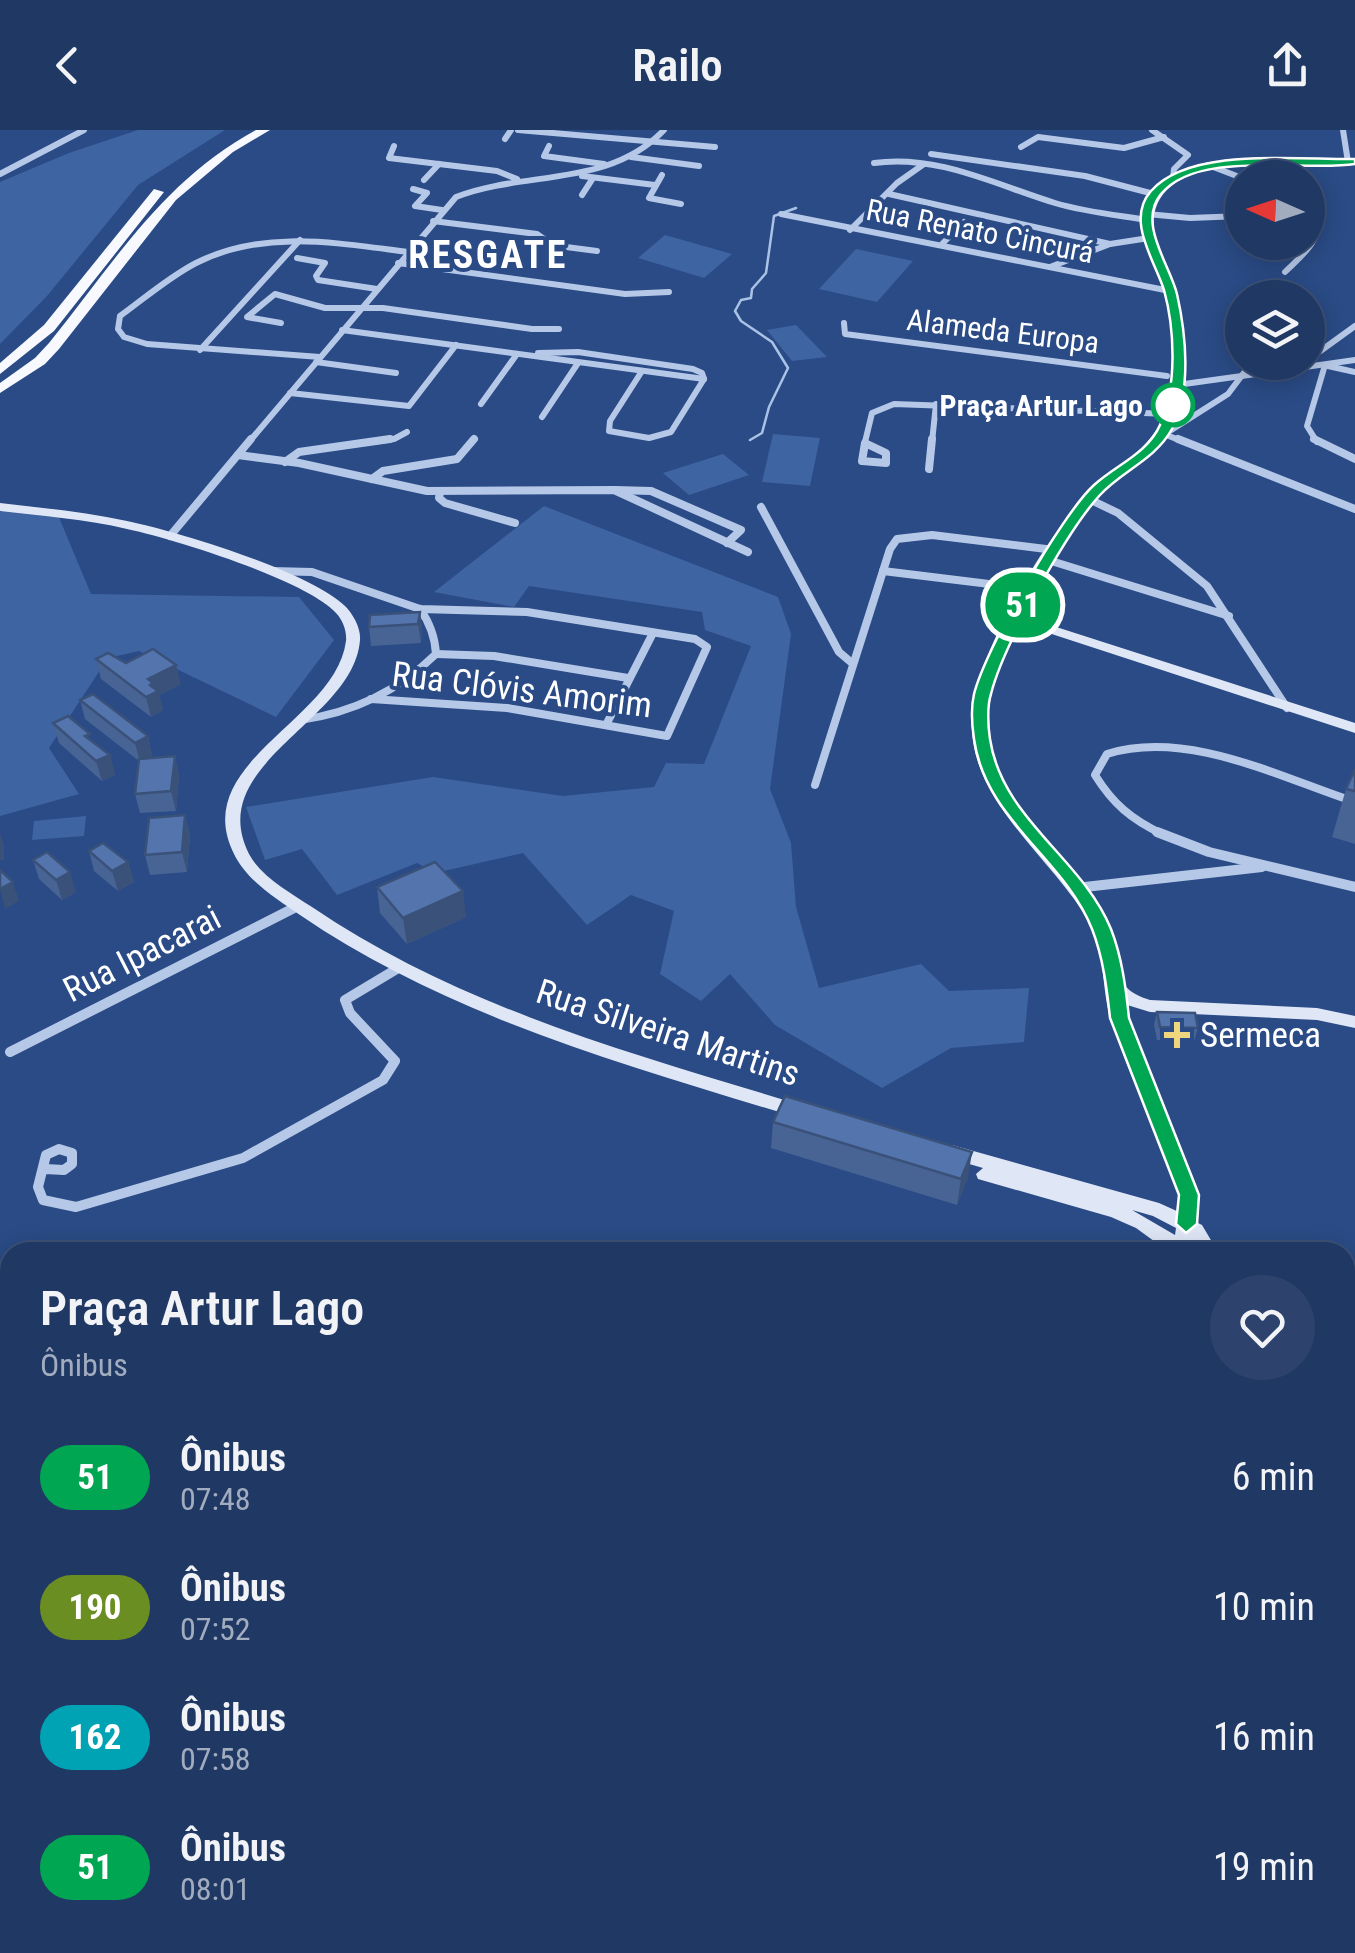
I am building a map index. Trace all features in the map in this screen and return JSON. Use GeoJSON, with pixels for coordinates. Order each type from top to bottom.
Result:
{"type":"FeatureCollection","features":[{"type":"Feature","properties":{"kind":"main road"},"geometry":{"type":"LineString","coordinates":[[0,370],[41,336],[166,182],[204,152],[244,130]]}},
{"type":"Feature","properties":{"kind":"main road"},"geometry":{"type":"LineString","coordinates":[[0,389],[40,361],[54,346],[182,183],[222,152],[264,130]]}},
{"type":"Feature","properties":{"kind":"main road"},"geometry":{"type":"LineString","coordinates":[[1183,1242],[1189,1195],[1120,1018],[1117,988],[1101,928],[1076,888],[1016,820],[986,758],[981,736],[982,695],[1015,618],[1089,499],[1148,452],[1164,434],[1170,414],[1177,333],[1170,291],[1149,238],[1147,217],[1154,194],[1173,178],[1208,165],[1351,162]]}},
{"type":"Feature","properties":{"kind":"main road","name":"Rua Silveira Martins"},"geometry":{"type":"LineString","coordinates":[[0,506],[97,519],[170,536],[262,571],[337,606],[352,628],[349,660],[339,678],[249,773],[235,811],[237,846],[246,861],[298,906],[400,967],[542,1027],[688,1078],[820,1117]]}},
{"type":"Feature","properties":{"kind":"main road"},"geometry":{"type":"LineString","coordinates":[[1015,618],[1355,728]]}},
{"type":"Feature","properties":{"kind":"main road"},"geometry":{"type":"LineString","coordinates":[[1117,988],[1127,998],[1150,1006],[1317,1014],[1355,1022]]}},
{"type":"Feature","properties":{"kind":"main road"},"geometry":{"type":"LineString","coordinates":[[1126,1029],[1132,1014],[1150,1006]]}},
{"type":"Feature","properties":{"kind":"main road"},"geometry":{"type":"LineString","coordinates":[[1172,1242],[1136,1220],[930,1152],[1144,1204],[1186,1224],[1203,1242]]}},
{"type":"Feature","properties":{"kind":"main road"},"geometry":{"type":"LineString","coordinates":[[1144,1204],[1174,1194],[1180,1180],[1178,1166]]}},
{"type":"Feature","properties":{"kind":"main road"},"geometry":{"type":"LineString","coordinates":[[1355,1340],[1355,1388]]}},
{"type":"Feature","properties":{"kind":"street"},"geometry":{"type":"LineString","coordinates":[[0,174],[84,130]]}},
{"type":"Feature","properties":{"kind":"street"},"geometry":{"type":"LineString","coordinates":[[505,140],[515,130],[715,147]]}},
{"type":"Feature","properties":{"kind":"street"},"geometry":{"type":"LineString","coordinates":[[170,536],[442,210],[475,188],[576,175],[610,165],[656,141],[664,130]]}},
{"type":"Feature","properties":{"kind":"street"},"geometry":{"type":"LineString","coordinates":[[1152,130],[1188,158],[1174,169],[1173,178]]}},
{"type":"Feature","properties":{"kind":"street"},"geometry":{"type":"LineString","coordinates":[[1343,130],[1351,162]]}},
{"type":"Feature","properties":{"kind":"street"},"geometry":{"type":"LineString","coordinates":[[1078,134],[1092,143]]}},
{"type":"Feature","properties":{"kind":"street"},"geometry":{"type":"LineString","coordinates":[[1021,146],[1038,137],[1133,147],[1164,137]]}},
{"type":"Feature","properties":{"kind":"street"},"geometry":{"type":"LineString","coordinates":[[394,146],[388,158],[497,171],[518,180]]}},
{"type":"Feature","properties":{"kind":"street"},"geometry":{"type":"LineString","coordinates":[[548,146],[544,156],[610,165]]}},
{"type":"Feature","properties":{"kind":"street"},"geometry":{"type":"LineString","coordinates":[[931,154],[1085,176],[1154,194]]}},
{"type":"Feature","properties":{"kind":"street"},"geometry":{"type":"LineString","coordinates":[[630,157],[699,166]]}},
{"type":"Feature","properties":{"kind":"street"},"geometry":{"type":"LineString","coordinates":[[874,163],[924,164],[1057,204],[1147,217],[1225,217]]}},
{"type":"Feature","properties":{"kind":"street"},"geometry":{"type":"LineString","coordinates":[[424,180],[438,164]]}},
{"type":"Feature","properties":{"kind":"street"},"geometry":{"type":"LineString","coordinates":[[850,230],[897,182],[924,164]]}},
{"type":"Feature","properties":{"kind":"street"},"geometry":{"type":"LineString","coordinates":[[1208,165],[1225,172]]}},
{"type":"Feature","properties":{"kind":"street"},"geometry":{"type":"LineString","coordinates":[[576,175],[655,186]]}},
{"type":"Feature","properties":{"kind":"street"},"geometry":{"type":"LineString","coordinates":[[662,175],[650,201],[681,204]]}},
{"type":"Feature","properties":{"kind":"street"},"geometry":{"type":"LineString","coordinates":[[582,195],[594,178]]}},
{"type":"Feature","properties":{"kind":"street"},"geometry":{"type":"LineString","coordinates":[[413,190],[428,193],[416,206],[442,210]]}},
{"type":"Feature","properties":{"kind":"street"},"geometry":{"type":"LineString","coordinates":[[889,194],[1110,244]]}},
{"type":"Feature","properties":{"kind":"street","name":"Rua Renato Cincurá"},"geometry":{"type":"LineString","coordinates":[[781,214],[1170,291]]}},
{"type":"Feature","properties":{"kind":"street"},"geometry":{"type":"LineString","coordinates":[[432,222],[538,234],[544,239],[540,247],[597,251]]}},
{"type":"Feature","properties":{"kind":"street"},"geometry":{"type":"LineString","coordinates":[[942,244],[964,222]]}},
{"type":"Feature","properties":{"kind":"street"},"geometry":{"type":"LineString","coordinates":[[1050,266],[1110,244],[1149,238]]}},
{"type":"Feature","properties":{"kind":"street"},"geometry":{"type":"LineString","coordinates":[[396,372],[318,359],[128,341],[119,334],[116,324],[120,316],[177,274],[216,254],[266,240],[408,252]]}},
{"type":"Feature","properties":{"kind":"street"},"geometry":{"type":"LineString","coordinates":[[200,350],[300,240]]}},
{"type":"Feature","properties":{"kind":"street"},"geometry":{"type":"LineString","coordinates":[[297,258],[326,263],[316,276],[318,280],[377,288]]}},
{"type":"Feature","properties":{"kind":"street"},"geometry":{"type":"LineString","coordinates":[[1285,272],[1297,260]]}},
{"type":"Feature","properties":{"kind":"street"},"geometry":{"type":"LineString","coordinates":[[398,263],[625,294],[669,292]]}},
{"type":"Feature","properties":{"kind":"street"},"geometry":{"type":"LineString","coordinates":[[281,324],[247,317],[275,294],[295,296],[306,304],[358,311],[383,308],[532,329],[560,329]]}},
{"type":"Feature","properties":{"kind":"street","name":"Alameda Europa"},"geometry":{"type":"LineString","coordinates":[[844,324],[845,334],[1172,380]]}},
{"type":"Feature","properties":{"kind":"street"},"geometry":{"type":"LineString","coordinates":[[1325,347],[1355,326]]}},
{"type":"Feature","properties":{"kind":"street"},"geometry":{"type":"LineString","coordinates":[[342,330],[704,380]]}},
{"type":"Feature","properties":{"kind":"street"},"geometry":{"type":"LineString","coordinates":[[290,393],[390,406],[412,404],[456,345]]}},
{"type":"Feature","properties":{"kind":"street"},"geometry":{"type":"LineString","coordinates":[[527,355],[578,352],[702,373],[704,380],[670,432],[655,438],[608,428],[642,371]]}},
{"type":"Feature","properties":{"kind":"street"},"geometry":{"type":"LineString","coordinates":[[480,404],[517,354]]}},
{"type":"Feature","properties":{"kind":"street"},"geometry":{"type":"LineString","coordinates":[[1325,364],[1355,360]]}},
{"type":"Feature","properties":{"kind":"street"},"geometry":{"type":"LineString","coordinates":[[542,417],[578,363]]}},
{"type":"Feature","properties":{"kind":"street"},"geometry":{"type":"LineString","coordinates":[[1325,364],[1355,372]]}},
{"type":"Feature","properties":{"kind":"street"},"geometry":{"type":"LineString","coordinates":[[1172,380],[1225,376]]}},
{"type":"Feature","properties":{"kind":"street"},"geometry":{"type":"LineString","coordinates":[[1164,434],[1184,426],[1241,380]]}},
{"type":"Feature","properties":{"kind":"street"},"geometry":{"type":"LineString","coordinates":[[1319,380],[1306,426],[1316,442],[1355,459]]}},
{"type":"Feature","properties":{"kind":"street"},"geometry":{"type":"LineString","coordinates":[[865,444],[869,417],[875,410],[906,403],[1170,414]]}},
{"type":"Feature","properties":{"kind":"street"},"geometry":{"type":"LineString","coordinates":[[929,469],[936,404]]}},
{"type":"Feature","properties":{"kind":"street"},"geometry":{"type":"LineString","coordinates":[[285,462],[299,452],[394,439],[408,432]]}},
{"type":"Feature","properties":{"kind":"street"},"geometry":{"type":"LineString","coordinates":[[1164,434],[1355,509]]}},
{"type":"Feature","properties":{"kind":"street"},"geometry":{"type":"LineString","coordinates":[[372,480],[383,472],[457,459],[474,439]]}},
{"type":"Feature","properties":{"kind":"street"},"geometry":{"type":"LineString","coordinates":[[235,458],[285,462],[440,492],[644,490],[740,530],[728,543]]}},
{"type":"Feature","properties":{"kind":"street"},"geometry":{"type":"LineString","coordinates":[[614,490],[748,552]]}},
{"type":"Feature","properties":{"kind":"street"},"geometry":{"type":"LineString","coordinates":[[440,492],[445,503],[515,523]]}},
{"type":"Feature","properties":{"kind":"street"},"geometry":{"type":"LineString","coordinates":[[642,505],[660,494]]}},
{"type":"Feature","properties":{"kind":"street"},"geometry":{"type":"LineString","coordinates":[[1089,499],[1118,513],[1194,575],[1229,616],[1287,709]]}},
{"type":"Feature","properties":{"kind":"street"},"geometry":{"type":"LineString","coordinates":[[761,507],[839,652],[852,663]]}},
{"type":"Feature","properties":{"kind":"street"},"geometry":{"type":"LineString","coordinates":[[815,785],[883,571],[894,543],[911,535],[1051,555],[1229,616]]}},
{"type":"Feature","properties":{"kind":"street"},"geometry":{"type":"LineString","coordinates":[[262,571],[312,572],[420,609],[528,612],[652,633],[606,725]]}},
{"type":"Feature","properties":{"kind":"street"},"geometry":{"type":"LineString","coordinates":[[883,571],[1032,589]]}},
{"type":"Feature","properties":{"kind":"street"},"geometry":{"type":"LineString","coordinates":[[420,609],[433,630],[436,654]]}},
{"type":"Feature","properties":{"kind":"street","name":"Rua Clóvis Amorim"},"geometry":{"type":"LineString","coordinates":[[370,699],[495,707],[667,736],[707,647],[703,641],[652,633]]}},
{"type":"Feature","properties":{"kind":"street"},"geometry":{"type":"LineString","coordinates":[[300,720],[321,719],[370,699],[409,677],[436,654],[494,656],[628,678]]}},
{"type":"Feature","properties":{"kind":"street"},"geometry":{"type":"LineString","coordinates":[[321,719],[334,724]]}},
{"type":"Feature","properties":{"kind":"street"},"geometry":{"type":"LineString","coordinates":[[1355,802],[1168,746],[1121,746],[1096,765],[1095,774],[1106,796],[1148,828],[1185,843],[1355,887]]}},
{"type":"Feature","properties":{"kind":"street"},"geometry":{"type":"LineString","coordinates":[[1076,888],[1278,866]]}},
{"type":"Feature","properties":{"kind":"street","name":"Rua Ipacarai"},"geometry":{"type":"LineString","coordinates":[[10,1052],[298,906]]}},
{"type":"Feature","properties":{"kind":"street"},"geometry":{"type":"LineString","coordinates":[[45,1169],[38,1187],[44,1200],[61,1207],[90,1204],[224,1165],[297,1129],[382,1080],[394,1068],[392,1056],[350,1013],[345,1000],[400,967]]}},
{"type":"Feature","properties":{"kind":"shaded area"},"geometry":{"type":"Polygon","coordinates":[[[138,130],[225,130],[138,185],[47,296],[0,344],[0,182],[138,130]]]}},
{"type":"Feature","properties":{"kind":"shaded area"},"geometry":{"type":"Polygon","coordinates":[[[665,235],[732,254],[704,278],[638,258],[665,235]]]}},
{"type":"Feature","properties":{"kind":"shaded area"},"geometry":{"type":"Polygon","coordinates":[[[856,249],[913,261],[877,302],[819,289],[856,249]]]}},
{"type":"Feature","properties":{"kind":"shaded area"},"geometry":{"type":"Polygon","coordinates":[[[796,325],[827,357],[792,361],[767,330],[796,325]]]}},
{"type":"Feature","properties":{"kind":"shaded area"},"geometry":{"type":"Polygon","coordinates":[[[773,434],[820,438],[810,486],[762,482],[773,434]]]}},
{"type":"Feature","properties":{"kind":"shaded area"},"geometry":{"type":"Polygon","coordinates":[[[723,454],[749,475],[689,495],[663,473],[723,454]]]}},
{"type":"Feature","properties":{"kind":"shaded area"},"geometry":{"type":"Polygon","coordinates":[[[544,506],[778,597],[791,634],[770,789],[791,843],[796,907],[819,988],[921,964],[949,991],[1029,988],[1024,1042],[951,1048],[882,1088],[775,1025],[730,974],[701,1001],[660,974],[674,911],[631,895],[587,925],[523,853],[435,873],[417,863],[337,895],[302,849],[265,860],[246,807],[433,777],[563,796],[654,787],[666,763],[704,764],[751,646],[705,630],[702,612],[529,586],[514,607],[434,592],[544,506]]]}},
{"type":"Feature","properties":{"kind":"shaded area"},"geometry":{"type":"Polygon","coordinates":[[[7,509],[58,515],[91,594],[299,597],[334,640],[276,717],[139,651],[108,658],[49,748],[79,794],[0,816],[0,512],[7,509]]]}},
{"type":"Feature","properties":{"kind":"shaded area"},"geometry":{"type":"Polygon","coordinates":[[[86,816],[84,836],[32,840],[34,821],[86,816]]]}},
{"type":"Feature","properties":{"kind":"building"},"geometry":{"type":"Polygon","coordinates":[[[420,612],[418,624],[369,627],[370,615],[420,612]]]}},
{"type":"Feature","properties":{"kind":"building"},"geometry":{"type":"Polygon","coordinates":[[[153,649],[176,665],[148,679],[158,691],[146,697],[96,659],[108,653],[126,663],[153,649]]]}},
{"type":"Feature","properties":{"kind":"building"},"geometry":{"type":"Polygon","coordinates":[[[93,694],[148,736],[135,743],[80,700],[93,694]]]}},
{"type":"Feature","properties":{"kind":"building"},"geometry":{"type":"Polygon","coordinates":[[[68,716],[90,734],[85,736],[110,755],[96,761],[53,723],[68,716]]]}},
{"type":"Feature","properties":{"kind":"building"},"geometry":{"type":"Polygon","coordinates":[[[175,756],[171,791],[135,794],[139,759],[175,756]]]}},
{"type":"Feature","properties":{"kind":"building"},"geometry":{"type":"Polygon","coordinates":[[[1355,769],[1355,791],[1346,789],[1355,769]]]}},
{"type":"Feature","properties":{"kind":"building"},"geometry":{"type":"Polygon","coordinates":[[[185,815],[182,852],[145,855],[149,818],[185,815]]]}},
{"type":"Feature","properties":{"kind":"building"},"geometry":{"type":"Polygon","coordinates":[[[103,843],[128,862],[112,871],[89,851],[103,843]]]}},
{"type":"Feature","properties":{"kind":"building"},"geometry":{"type":"Polygon","coordinates":[[[47,852],[70,872],[56,880],[33,860],[47,852]]]}},
{"type":"Feature","properties":{"kind":"building"},"geometry":{"type":"Polygon","coordinates":[[[435,862],[463,891],[403,918],[377,887],[435,862]]]}},
{"type":"Feature","properties":{"kind":"building"},"geometry":{"type":"Polygon","coordinates":[[[0,870],[13,882],[0,889],[0,870]]]}},
{"type":"Feature","properties":{"kind":"building"},"geometry":{"type":"Polygon","coordinates":[[[1157,1012],[1195,1013],[1198,1028],[1160,1027],[1157,1012]]]}},
{"type":"Feature","properties":{"kind":"building"},"geometry":{"type":"Polygon","coordinates":[[[785,1096],[972,1152],[961,1179],[773,1122],[785,1096]]]}},
{"type":"Feature","properties":{"kind":"waterway"},"geometry":{"type":"LineString","coordinates":[[750,440],[762,433],[769,407],[788,368],[772,342],[741,321],[735,311],[741,300],[751,298],[752,289],[766,273],[774,216],[796,208]]}},
{"type":"Feature","properties":{"kind":"bus line","name":"51"},"geometry":{"type":"LineString","coordinates":[[1186,1224],[1189,1195],[1120,1018],[1108,946],[1090,907],[1004,801],[993,779],[981,736],[982,695],[1015,618],[1080,510],[1098,488],[1155,446],[1168,424],[1177,385],[1177,333],[1170,291],[1149,238],[1147,214],[1158,188],[1208,165],[1355,162]]}},
{"type":"Feature","properties":{"kind":"place","name":"Praça Artur Lago"},"geometry":{"type":"Point","coordinates":[1173,405]}},
{"type":"Feature","properties":{"kind":"place","name":"Sermeca"},"geometry":{"type":"Point","coordinates":[1177,1035]}},
{"type":"Feature","properties":{"kind":"district","name":"RESGATE"},"geometry":{"type":"Point","coordinates":[488,255]}}]}
